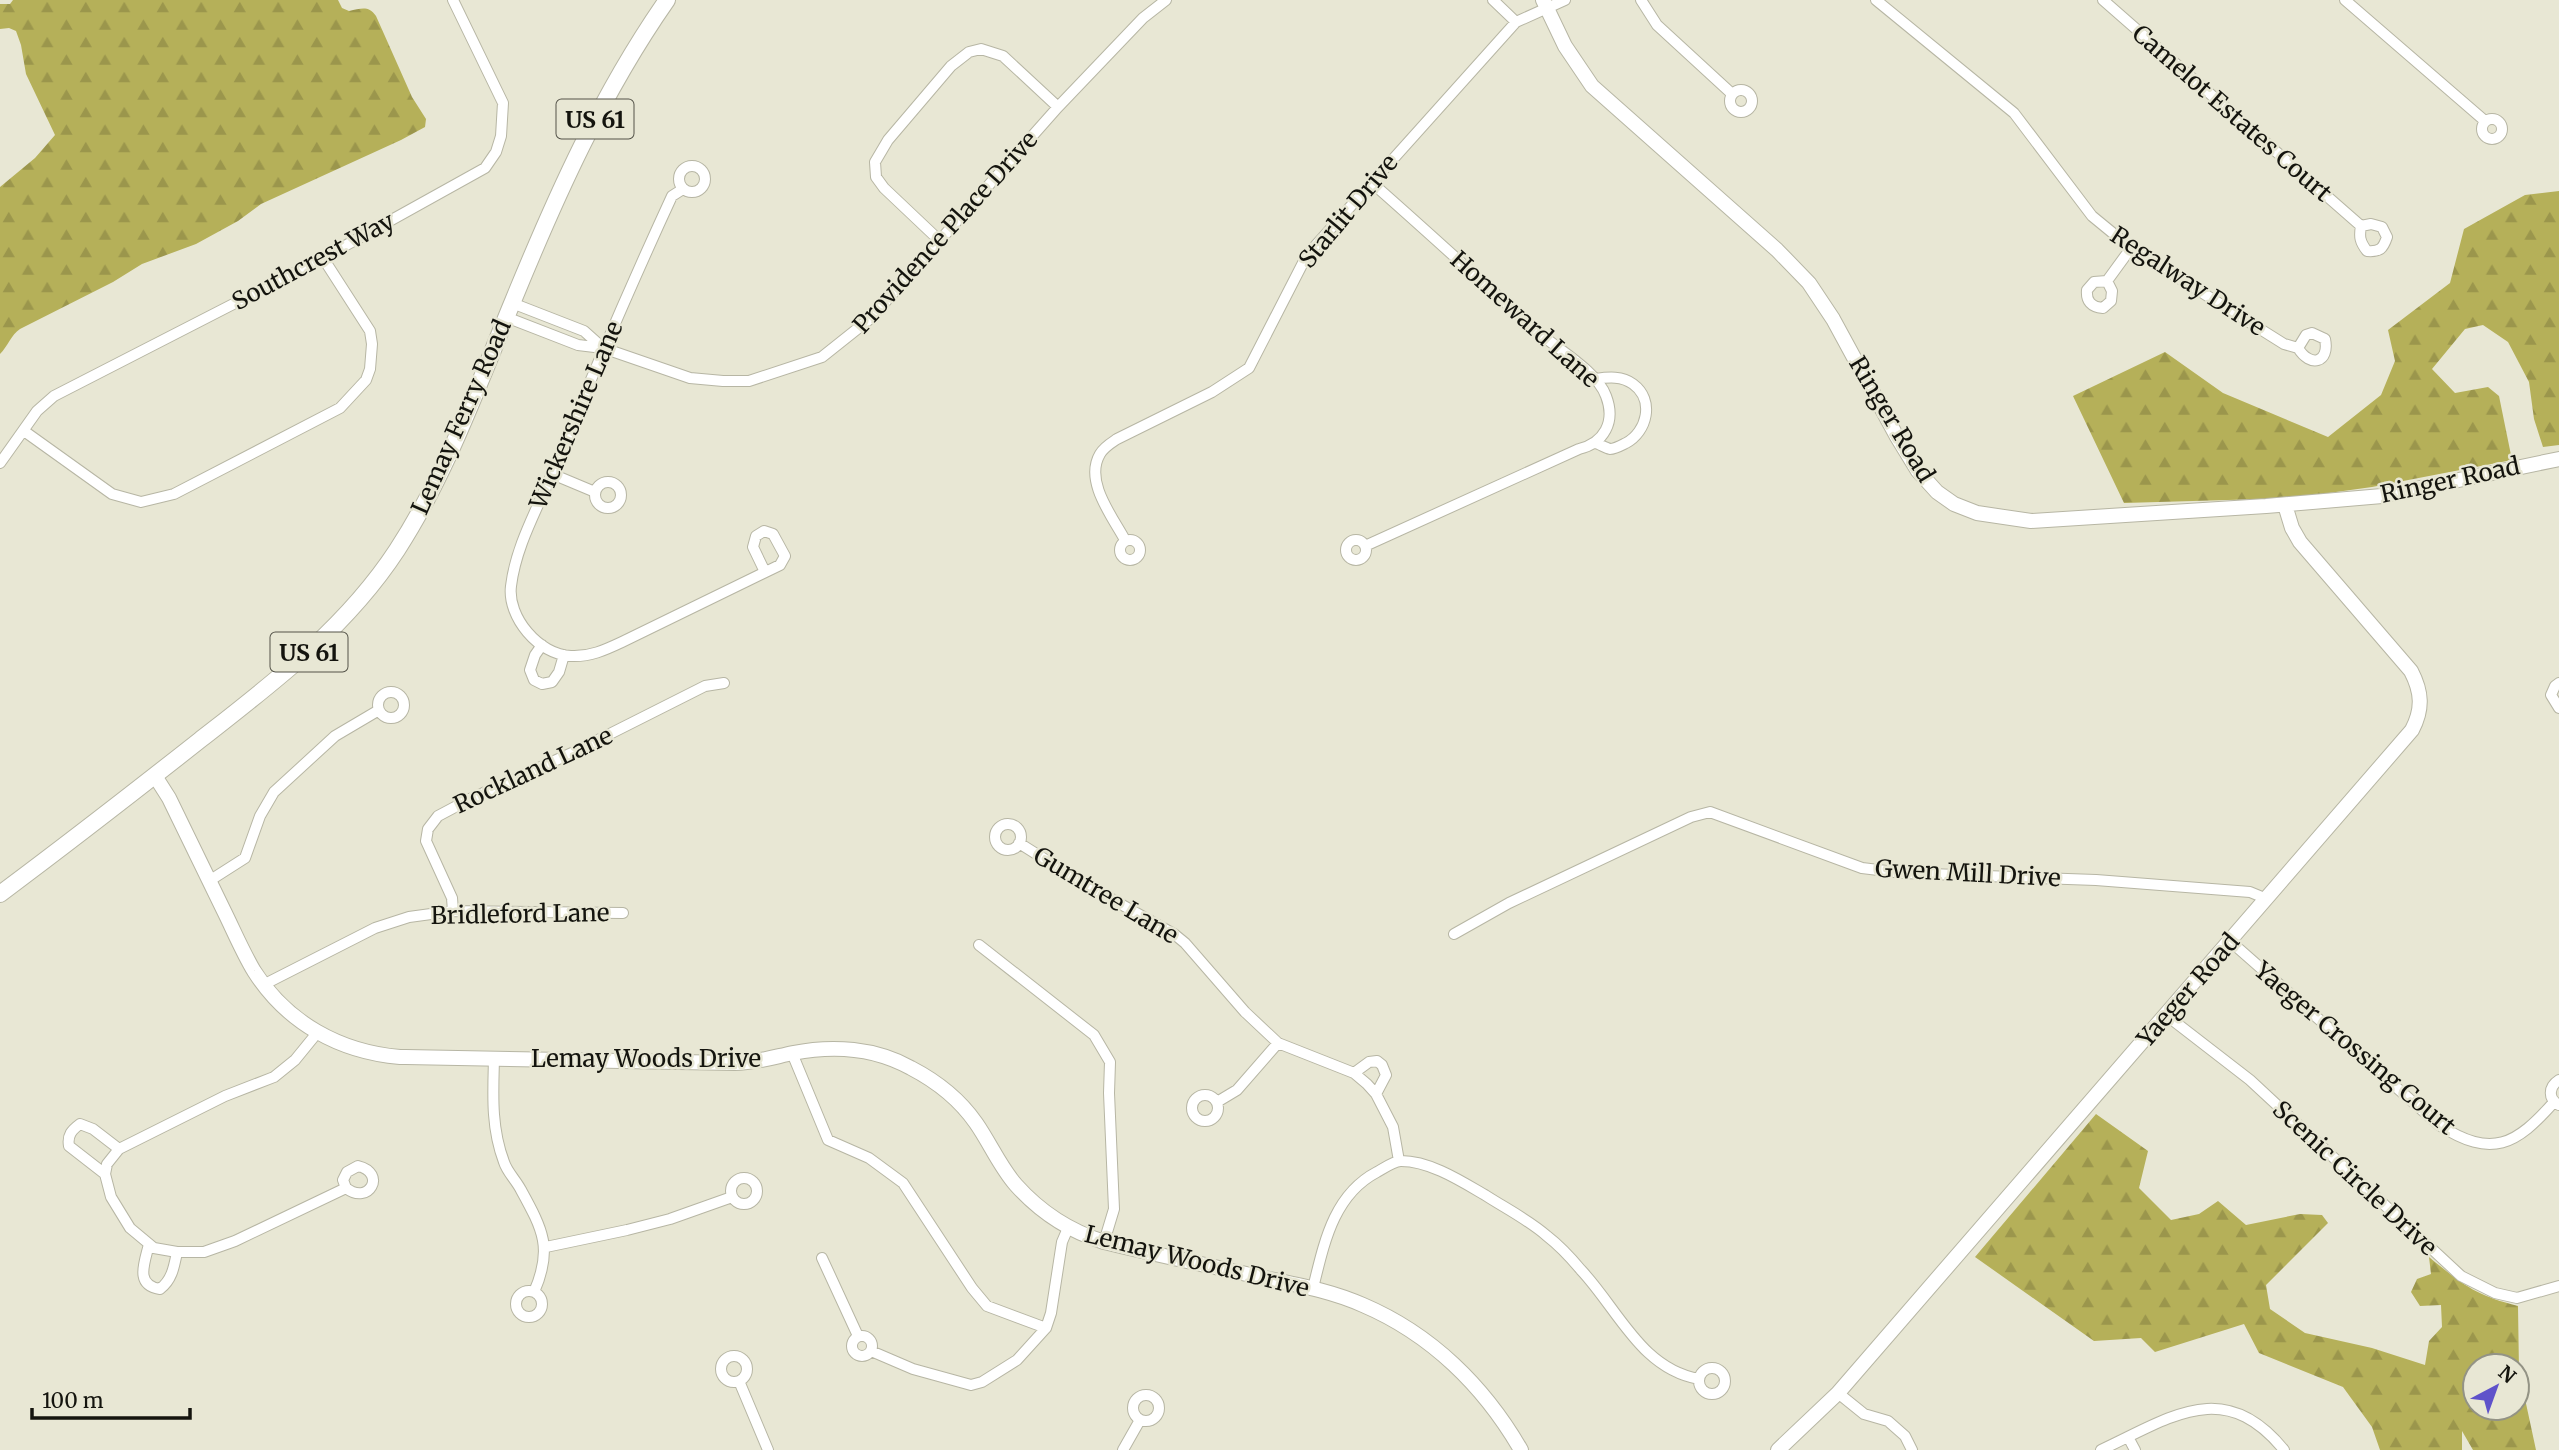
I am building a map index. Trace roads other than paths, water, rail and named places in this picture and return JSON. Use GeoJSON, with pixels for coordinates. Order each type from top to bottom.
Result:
{"type":"FeatureCollection","features":[{"type":"Feature","properties":{"kind":"main road","name":"Lemay Ferry Road"},"geometry":{"type":"LineString","coordinates":[[0,894],[293,667],[341,621],[376,579],[411,528],[438,478],[585,139],[620,73],[667,0]]}},
{"type":"Feature","properties":{"kind":"street","name":"Southcrest Way"},"geometry":{"type":"LineString","coordinates":[[0,463],[37,411],[54,396],[323,258],[485,168],[496,152],[501,136],[503,103],[453,0]]}},
{"type":"Feature","properties":{"kind":"street","name":"Providence Place Drive"},"geometry":{"type":"LineString","coordinates":[[509,310],[578,345],[603,348],[690,378],[723,382],[749,381],[822,357],[871,318],[1058,107],[1143,18],[1166,0]]}},
{"type":"Feature","properties":{"kind":"street"},"geometry":{"type":"LineString","coordinates":[[1493,0],[1516,22]]}},
{"type":"Feature","properties":{"kind":"street"},"geometry":{"type":"LineString","coordinates":[[1545,4],[1565,0]]}},
{"type":"Feature","properties":{"kind":"street"},"geometry":{"type":"LineString","coordinates":[[1641,0],[1657,25],[1731,93]]}},
{"type":"Feature","properties":{"kind":"street","name":"Regalway Drive"},"geometry":{"type":"LineString","coordinates":[[1876,0],[2014,113],[2092,216],[2131,248],[2284,344],[2298,348]]}},
{"type":"Feature","properties":{"kind":"street","name":"Camelot Estates Court"},"geometry":{"type":"LineString","coordinates":[[2103,0],[2361,226]]}},
{"type":"Feature","properties":{"kind":"street"},"geometry":{"type":"LineString","coordinates":[[2345,0],[2485,121]]}},
{"type":"Feature","properties":{"kind":"street","name":"Starlit Drive"},"geometry":{"type":"LineString","coordinates":[[1125,540],[1098,490],[1095,475],[1098,456],[1117,439],[1212,392],[1249,368],[1307,255],[1516,22],[1545,4]]}},
{"type":"Feature","properties":{"kind":"street","name":"Ringer Road"},"geometry":{"type":"LineString","coordinates":[[1545,4],[1572,59],[1592,86],[1777,250],[1819,296],[1918,471],[1944,498],[1977,513],[2031,521],[2285,505],[2382,496],[2559,459]]}},
{"type":"Feature","properties":{"kind":"street"},"geometry":{"type":"LineString","coordinates":[[940,241],[884,188],[876,177],[875,162],[888,140],[951,66],[969,52],[981,49],[1003,55],[1058,107]]}},
{"type":"Feature","properties":{"kind":"street","name":"Homeward Lane"},"geometry":{"type":"LineString","coordinates":[[1371,181],[1539,333],[1596,379],[1606,396],[1609,418],[1607,428],[1595,443]]}},
{"type":"Feature","properties":{"kind":"street","name":"Wickershire Lane"},"geometry":{"type":"LineString","coordinates":[[684,189],[672,196],[603,348],[521,547],[511,588],[514,612],[542,645],[568,656],[595,654],[765,572]]}},
{"type":"Feature","properties":{"kind":"street"},"geometry":{"type":"LineString","coordinates":[[2108,281],[2131,248]]}},
{"type":"Feature","properties":{"kind":"street"},"geometry":{"type":"LineString","coordinates":[[24,431],[112,494],[141,502],[174,494],[340,408],[366,380],[370,369],[372,344],[370,331],[323,258]]}},
{"type":"Feature","properties":{"kind":"street"},"geometry":{"type":"LineString","coordinates":[[1366,546],[1595,443],[1610,449],[1632,439],[1642,429],[1646,419],[1642,394],[1634,384],[1610,377],[1596,379]]}},
{"type":"Feature","properties":{"kind":"street"},"geometry":{"type":"LineString","coordinates":[[552,474],[595,492]]}},
{"type":"Feature","properties":{"kind":"street","name":"Yaeger Road"},"geometry":{"type":"LineString","coordinates":[[1778,1450],[1838,1393],[2403,743],[2418,719],[2420,694],[2411,671],[2301,542],[2292,528],[2285,505]]}},
{"type":"Feature","properties":{"kind":"street"},"geometry":{"type":"LineString","coordinates":[[542,645],[530,670],[534,680],[542,684],[552,682],[559,672],[564,655]]}},
{"type":"Feature","properties":{"kind":"street","name":"Rockland Lane"},"geometry":{"type":"LineString","coordinates":[[453,911],[453,898],[426,841],[428,829],[439,816],[705,686],[724,682]]}},
{"type":"Feature","properties":{"kind":"street"},"geometry":{"type":"LineString","coordinates":[[2559,683],[2555,685],[2552,695],[2554,704],[2559,708]]}},
{"type":"Feature","properties":{"kind":"street"},"geometry":{"type":"LineString","coordinates":[[209,881],[245,858],[260,816],[274,792],[335,736],[379,710]]}},
{"type":"Feature","properties":{"kind":"street","name":"Lemay Woods Drive"},"geometry":{"type":"LineString","coordinates":[[155,776],[169,798],[241,947],[263,985],[290,1014],[317,1033],[347,1046],[383,1056],[740,1063],[831,1048],[872,1053],[910,1067],[962,1105],[1014,1184],[1041,1210],[1068,1228],[1104,1242],[1313,1289],[1363,1304],[1410,1329],[1432,1345],[1476,1386],[1493,1406],[1521,1450]]}},
{"type":"Feature","properties":{"kind":"street","name":"Gwen Mill Drive"},"geometry":{"type":"LineString","coordinates":[[1454,934],[1530,892],[1691,817],[1710,812],[1862,868],[1903,873],[2148,884],[2250,892],[2267,899]]}},
{"type":"Feature","properties":{"kind":"street","name":"Gumtree Lane"},"geometry":{"type":"LineString","coordinates":[[1020,843],[1076,879],[1174,934],[1245,1012],[1278,1043],[1354,1073],[1376,1094],[1393,1127],[1399,1161]]}},
{"type":"Feature","properties":{"kind":"street","name":"Bridleford Lane"},"geometry":{"type":"LineString","coordinates":[[263,985],[375,928],[409,918],[453,911],[623,913]]}},
{"type":"Feature","properties":{"kind":"street","name":"Yaeger Crossing Court"},"geometry":{"type":"LineString","coordinates":[[2230,941],[2439,1125],[2465,1140],[2494,1144],[2509,1141],[2525,1133],[2557,1103],[2550,1091],[2553,1084],[2559,1080]]}},
{"type":"Feature","properties":{"kind":"street"},"geometry":{"type":"LineString","coordinates":[[979,945],[1094,1035],[1110,1062],[1114,1209],[1104,1242]]}},
{"type":"Feature","properties":{"kind":"street","name":"Scenic Circle Drive"},"geometry":{"type":"LineString","coordinates":[[2166,1015],[2250,1080],[2461,1276],[2495,1293],[2517,1298],[2559,1286]]}},
{"type":"Feature","properties":{"kind":"street"},"geometry":{"type":"LineString","coordinates":[[317,1033],[295,1060],[274,1077],[225,1096],[119,1149],[107,1164],[105,1174],[111,1197],[130,1228],[154,1248],[177,1252],[204,1252],[235,1241],[345,1188]]}},
{"type":"Feature","properties":{"kind":"street"},"geometry":{"type":"LineString","coordinates":[[1217,1102],[1237,1090],[1278,1043]]}},
{"type":"Feature","properties":{"kind":"street"},"geometry":{"type":"LineString","coordinates":[[792,1053],[828,1140],[869,1158],[903,1183],[979,1299],[987,1306],[1046,1328]]}},
{"type":"Feature","properties":{"kind":"street"},"geometry":{"type":"LineString","coordinates":[[494,1059],[492,1107],[504,1163],[528,1203],[546,1247],[544,1269],[534,1292]]}},
{"type":"Feature","properties":{"kind":"street"},"geometry":{"type":"LineString","coordinates":[[1354,1073],[1368,1062],[1377,1061],[1382,1065],[1386,1075],[1376,1094]]}},
{"type":"Feature","properties":{"kind":"street"},"geometry":{"type":"LineString","coordinates":[[105,1174],[69,1146],[72,1130],[80,1124],[93,1129],[119,1149]]}},
{"type":"Feature","properties":{"kind":"street"},"geometry":{"type":"LineString","coordinates":[[1313,1289],[1324,1242],[1349,1192],[1359,1182],[1399,1161],[1425,1166],[1472,1187],[1548,1236],[1584,1272],[1617,1316],[1659,1364],[1681,1376],[1699,1379]]}},
{"type":"Feature","properties":{"kind":"street"},"geometry":{"type":"LineString","coordinates":[[546,1247],[638,1228],[732,1197]]}},
{"type":"Feature","properties":{"kind":"street"},"geometry":{"type":"LineString","coordinates":[[871,1351],[913,1368],[971,1385],[982,1382],[1017,1360],[1046,1328],[1051,1313],[1062,1242],[1068,1228]]}},
{"type":"Feature","properties":{"kind":"street"},"geometry":{"type":"LineString","coordinates":[[149,1244],[142,1274],[144,1281],[151,1287],[160,1289],[166,1284],[171,1277],[177,1252]]}},
{"type":"Feature","properties":{"kind":"street"},"geometry":{"type":"LineString","coordinates":[[822,1258],[858,1336]]}},
{"type":"Feature","properties":{"kind":"street"},"geometry":{"type":"LineString","coordinates":[[858,1336],[870,1339],[873,1345],[871,1351],[863,1357],[853,1352],[852,1342],[858,1336]]}},
{"type":"Feature","properties":{"kind":"street"},"geometry":{"type":"LineString","coordinates":[[739,1381],[768,1450]]}},
{"type":"Feature","properties":{"kind":"street"},"geometry":{"type":"LineString","coordinates":[[1838,1393],[1864,1413],[1888,1421],[1905,1436],[1912,1450]]}},
{"type":"Feature","properties":{"kind":"street"},"geometry":{"type":"LineString","coordinates":[[2101,1450],[2182,1412],[2209,1408],[2238,1414],[2254,1421],[2268,1430],[2284,1450]]}},
{"type":"Feature","properties":{"kind":"street"},"geometry":{"type":"LineString","coordinates":[[1123,1450],[1140,1420]]}},
{"type":"Feature","properties":{"kind":"street"},"geometry":{"type":"LineString","coordinates":[[2128,1437],[2135,1450]]}}]}
